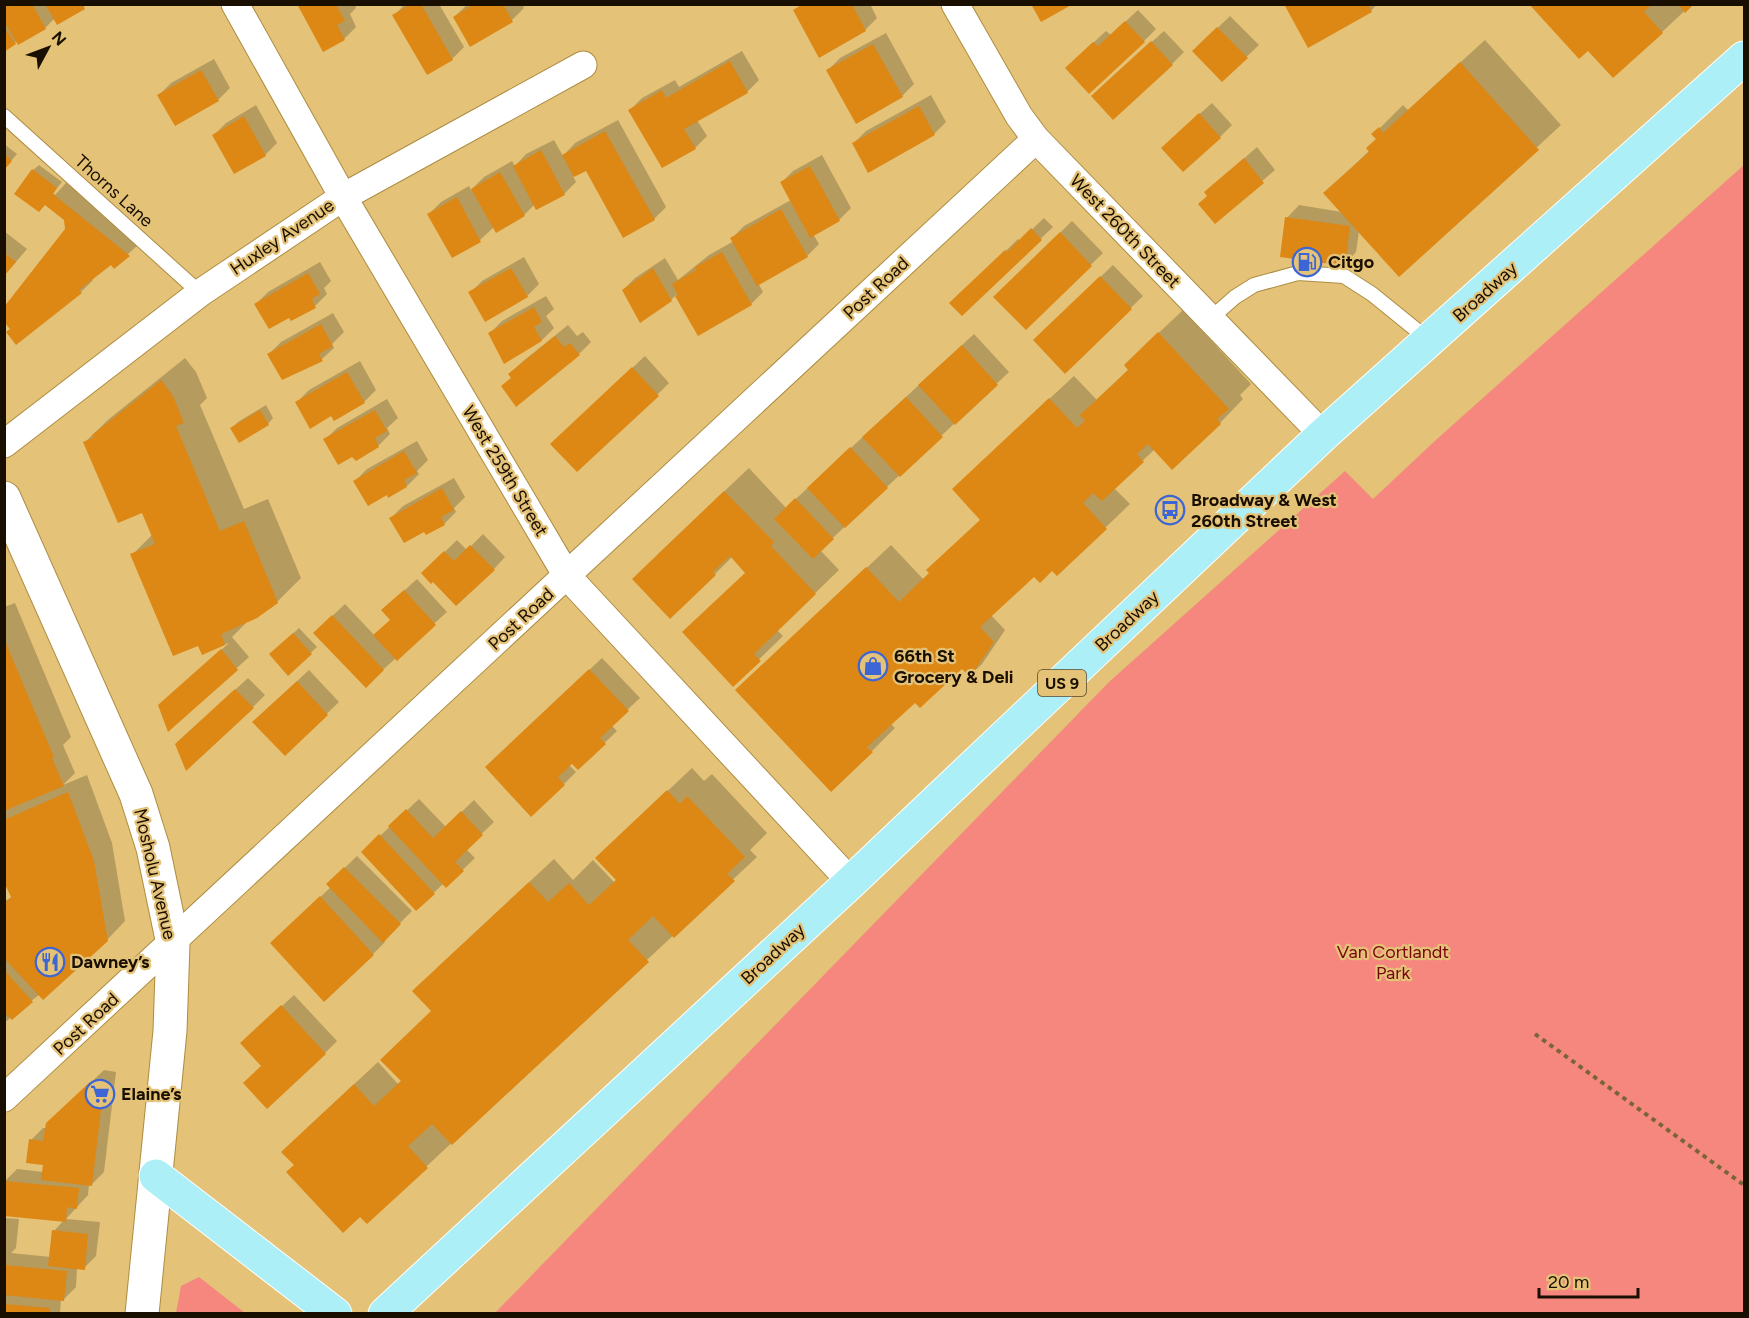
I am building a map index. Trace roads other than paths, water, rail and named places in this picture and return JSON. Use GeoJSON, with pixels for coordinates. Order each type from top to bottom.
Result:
{"type":"FeatureCollection","features":[{"type":"Feature","properties":{"kind":"main road","name":"Broadway"},"geometry":{"type":"LineString","coordinates":[[385,1314],[851,882],[1323,435],[1744,58]]}},
{"type":"Feature","properties":{"kind":"main road"},"geometry":{"type":"LineString","coordinates":[[156,1176],[336,1314]]}},
{"type":"Feature","properties":{"kind":"street","name":"West 259th Street"},"geometry":{"type":"LineString","coordinates":[[235,4],[343,196],[567,576],[851,882]]}},
{"type":"Feature","properties":{"kind":"street","name":"West 260th Street"},"geometry":{"type":"LineString","coordinates":[[955,4],[1019,116],[1036,139],[1323,435]]}},
{"type":"Feature","properties":{"kind":"street","name":"Huxley Avenue"},"geometry":{"type":"LineString","coordinates":[[4,444],[200,293],[343,196],[583,65]]}},
{"type":"Feature","properties":{"kind":"street","name":"Post Road"},"geometry":{"type":"LineString","coordinates":[[4,1098],[173,944],[1036,139]]}},
{"type":"Feature","properties":{"kind":"street","name":"Mosholu Avenue"},"geometry":{"type":"LineString","coordinates":[[4,498],[136,794],[153,848],[173,944],[170,1031],[142,1314]]}},
{"type":"Feature","properties":{"kind":"lane","name":"Thorns Lane"},"geometry":{"type":"LineString","coordinates":[[4,116],[200,293]]}},
{"type":"Feature","properties":{"kind":"lane"},"geometry":{"type":"LineString","coordinates":[[1210,319],[1235,297],[1254,285],[1298,273],[1344,276],[1372,294],[1430,340]]}},
{"type":"Feature","properties":{"kind":"place","name":"Citgo"},"geometry":{"type":"Point","coordinates":[1307,262]}},
{"type":"Feature","properties":{"kind":"place","name":"Broadway & West 260th Street"},"geometry":{"type":"Point","coordinates":[1170,510]}},
{"type":"Feature","properties":{"kind":"place","name":"66th St Grocery & Deli"},"geometry":{"type":"Point","coordinates":[873,666]}},
{"type":"Feature","properties":{"kind":"place","name":"Dawney’s"},"geometry":{"type":"Point","coordinates":[50,962]}},
{"type":"Feature","properties":{"kind":"place","name":"Elaine’s"},"geometry":{"type":"Point","coordinates":[100,1094]}},
{"type":"Feature","properties":{"kind":"park label","name":"Van Cortlandt Park"},"geometry":{"type":"Point","coordinates":[1393,962]}}]}
